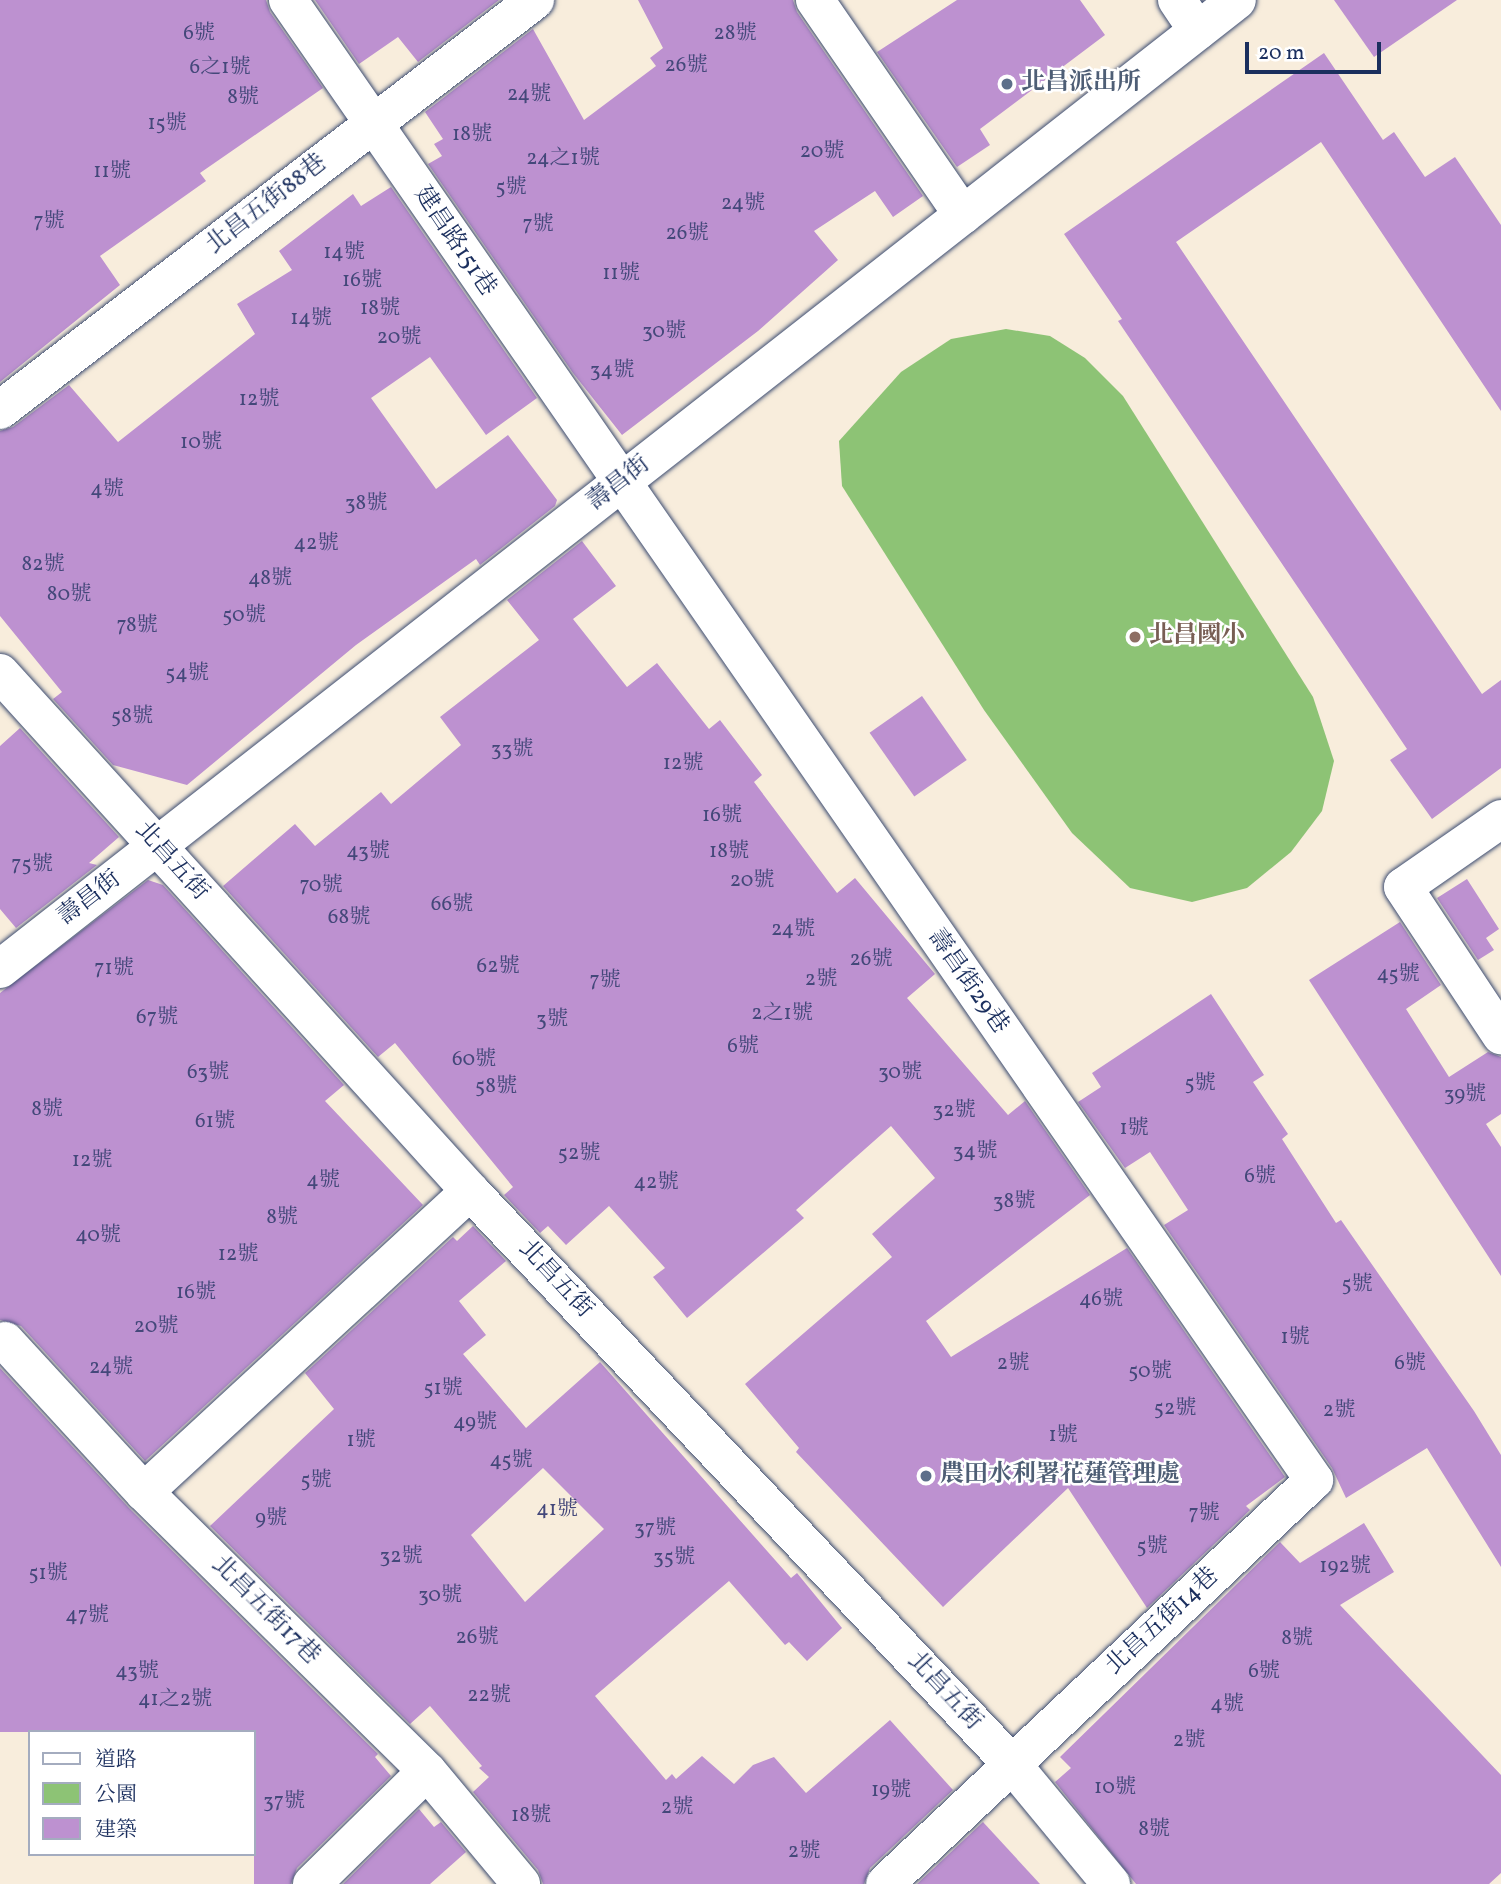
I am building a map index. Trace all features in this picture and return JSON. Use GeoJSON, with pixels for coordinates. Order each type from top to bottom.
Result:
{"type":"FeatureCollection","features":[{"type":"Feature","properties":{"kind":"street","name":"建昌路151巷"},"geometry":{"type":"LineString","coordinates":[[288,0],[620,483]]}},
{"type":"Feature","properties":{"kind":"street","name":"北昌五街88巷"},"geometry":{"type":"LineString","coordinates":[[0,410],[536,0]]}},
{"type":"Feature","properties":{"kind":"street"},"geometry":{"type":"LineString","coordinates":[[815,0],[963,215]]}},
{"type":"Feature","properties":{"kind":"street"},"geometry":{"type":"LineString","coordinates":[[1177,0],[1198,31]]}},
{"type":"Feature","properties":{"kind":"street","name":"壽昌街"},"geometry":{"type":"LineString","coordinates":[[0,969],[1237,0]]}},
{"type":"Feature","properties":{"kind":"street","name":"壽昌街29巷"},"geometry":{"type":"LineString","coordinates":[[620,483],[1314,1480]]}},
{"type":"Feature","properties":{"kind":"street","name":"北昌五街"},"geometry":{"type":"LineString","coordinates":[[0,673],[470,1191],[1011,1763],[1111,1884]]}},
{"type":"Feature","properties":{"kind":"street"},"geometry":{"type":"LineString","coordinates":[[1501,819],[1403,887],[1501,1035]]}},
{"type":"Feature","properties":{"kind":"street"},"geometry":{"type":"LineString","coordinates":[[144,1492],[470,1191]]}},
{"type":"Feature","properties":{"kind":"street","name":"北昌五街17巷"},"geometry":{"type":"LineString","coordinates":[[5,1341],[144,1492],[428,1771],[521,1884]]}},
{"type":"Feature","properties":{"kind":"street","name":"北昌五街14巷"},"geometry":{"type":"LineString","coordinates":[[1011,1763],[1314,1480]]}},
{"type":"Feature","properties":{"kind":"street"},"geometry":{"type":"LineString","coordinates":[[885,1884],[1011,1763]]}},
{"type":"Feature","properties":{"kind":"street"},"geometry":{"type":"LineString","coordinates":[[312,1884],[428,1771]]}},
{"type":"Feature","properties":{"kind":"green space"},"geometry":{"type":"Polygon","coordinates":[[[1006,329],[1050,336],[1085,358],[1123,396],[1313,697],[1334,761],[1322,811],[1291,852],[1247,888],[1192,902],[1130,888],[1072,833],[984,710],[842,486],[839,441],[901,372],[951,339],[1006,329]]]}},
{"type":"Feature","properties":{"kind":"building"},"geometry":{"type":"Polygon","coordinates":[[[0,0],[266,0],[270,12],[323,88],[200,173],[206,181],[100,256],[120,285],[0,382],[0,0]]]}},
{"type":"Feature","properties":{"kind":"building"},"geometry":{"type":"Polygon","coordinates":[[[315,0],[499,0],[418,62],[398,37],[359,64],[315,0]]]}},
{"type":"Feature","properties":{"kind":"building"},"geometry":{"type":"Polygon","coordinates":[[[638,0],[793,0],[797,12],[923,196],[893,217],[875,191],[814,231],[838,260],[758,331],[622,435],[573,373],[428,164],[442,156],[434,144],[443,139],[425,112],[533,29],[584,120],[656,66],[650,58],[663,48],[638,0]]]}},
{"type":"Feature","properties":{"kind":"building"},"geometry":{"type":"Polygon","coordinates":[[[957,0],[1080,0],[1105,35],[980,129],[990,145],[957,167],[877,52],[957,0]]]}},
{"type":"Feature","properties":{"kind":"building"},"geometry":{"type":"Polygon","coordinates":[[[1334,0],[1457,0],[1374,57],[1334,0]]]}},
{"type":"Feature","properties":{"kind":"building"},"geometry":{"type":"Polygon","coordinates":[[[1324,53],[1383,140],[1394,132],[1425,177],[1455,157],[1501,225],[1501,411],[1321,142],[1176,242],[1482,694],[1501,680],[1501,768],[1432,819],[1390,760],[1407,749],[1118,321],[1122,319],[1064,234],[1324,53]]]}},
{"type":"Feature","properties":{"kind":"building"},"geometry":{"type":"Polygon","coordinates":[[[391,187],[537,398],[486,435],[430,357],[371,398],[436,489],[508,435],[557,500],[555,506],[480,565],[476,559],[356,645],[187,785],[113,765],[53,699],[62,692],[0,616],[0,431],[13,427],[69,385],[118,442],[255,334],[237,304],[292,270],[279,251],[353,194],[361,206],[391,187]]]}},
{"type":"Feature","properties":{"kind":"building"},"geometry":{"type":"Polygon","coordinates":[[[582,541],[616,586],[573,619],[627,687],[657,663],[709,729],[720,720],[762,775],[754,782],[837,893],[855,878],[935,974],[907,998],[1008,1115],[1025,1101],[1090,1195],[926,1321],[951,1357],[1127,1248],[1285,1477],[1246,1506],[1250,1510],[1147,1608],[1068,1488],[943,1607],[796,1452],[799,1448],[745,1384],[892,1257],[872,1234],[935,1178],[891,1126],[796,1210],[804,1218],[687,1318],[653,1277],[665,1268],[609,1206],[566,1245],[548,1226],[540,1233],[504,1195],[513,1187],[395,1043],[378,1057],[223,886],[295,824],[315,846],[381,792],[391,804],[461,745],[440,717],[539,640],[507,600],[582,541]]]}},
{"type":"Feature","properties":{"kind":"building"},"geometry":{"type":"Polygon","coordinates":[[[922,696],[967,760],[914,797],[870,733],[922,696]]]}},
{"type":"Feature","properties":{"kind":"building"},"geometry":{"type":"Polygon","coordinates":[[[20,728],[119,837],[89,863],[97,865],[16,928],[0,909],[0,746],[20,728]]]}},
{"type":"Feature","properties":{"kind":"building"},"geometry":{"type":"Polygon","coordinates":[[[1467,879],[1499,929],[1486,938],[1494,950],[1478,960],[1437,898],[1467,879]]]}},
{"type":"Feature","properties":{"kind":"building"},"geometry":{"type":"Polygon","coordinates":[[[148,880],[163,885],[344,1085],[325,1101],[423,1205],[145,1461],[21,1326],[0,1320],[0,993],[148,880]]]}},
{"type":"Feature","properties":{"kind":"building"},"geometry":{"type":"Polygon","coordinates":[[[1400,922],[1441,985],[1406,1009],[1449,1077],[1488,1052],[1501,1057],[1501,1114],[1486,1124],[1501,1147],[1501,1276],[1309,980],[1400,922]]]}},
{"type":"Feature","properties":{"kind":"building"},"geometry":{"type":"Polygon","coordinates":[[[1211,994],[1264,1075],[1253,1082],[1288,1134],[1282,1139],[1336,1223],[1341,1220],[1474,1411],[1501,1455],[1501,1567],[1427,1448],[1346,1498],[1332,1468],[1164,1225],[1188,1210],[1150,1152],[1125,1168],[1078,1102],[1101,1087],[1092,1073],[1211,994]]]}},
{"type":"Feature","properties":{"kind":"building"},"geometry":{"type":"Polygon","coordinates":[[[473,1226],[506,1261],[459,1301],[486,1335],[463,1354],[526,1428],[600,1362],[791,1578],[797,1573],[842,1628],[807,1661],[789,1642],[785,1645],[729,1581],[595,1696],[666,1780],[672,1774],[676,1779],[702,1756],[734,1784],[753,1765],[774,1757],[806,1793],[890,1720],[953,1790],[870,1868],[864,1884],[543,1884],[538,1870],[473,1792],[489,1777],[430,1706],[410,1724],[210,1526],[334,1409],[305,1373],[453,1237],[457,1241],[473,1226]],[[543,1468],[471,1535],[525,1602],[604,1529],[543,1468]]]}},
{"type":"Feature","properties":{"kind":"building"},"geometry":{"type":"Polygon","coordinates":[[[0,1368],[129,1508],[378,1754],[375,1757],[391,1776],[297,1868],[291,1884],[254,1884],[256,1730],[0,1732],[0,1368]]]}},
{"type":"Feature","properties":{"kind":"building"},"geometry":{"type":"Polygon","coordinates":[[[1364,1523],[1394,1572],[1340,1605],[1501,1775],[1501,1873],[1489,1884],[1136,1884],[1055,1782],[1071,1768],[1060,1757],[1280,1542],[1300,1563],[1364,1523]]]}},
{"type":"Feature","properties":{"kind":"building"},"geometry":{"type":"Polygon","coordinates":[[[419,1809],[434,1827],[441,1822],[466,1852],[430,1884],[343,1884],[419,1809]]]}},
{"type":"Feature","properties":{"kind":"building"},"geometry":{"type":"Polygon","coordinates":[[[983,1822],[1040,1884],[917,1884],[983,1822]]]}},
{"type":"Feature","properties":{"kind":"place","name":"北昌派出所"},"geometry":{"type":"Point","coordinates":[1007,84]}},
{"type":"Feature","properties":{"kind":"place","name":"北昌國小"},"geometry":{"type":"Point","coordinates":[1135,637]}},
{"type":"Feature","properties":{"kind":"place","name":"農田水利署花蓮管理處"},"geometry":{"type":"Point","coordinates":[926,1476]}}]}
